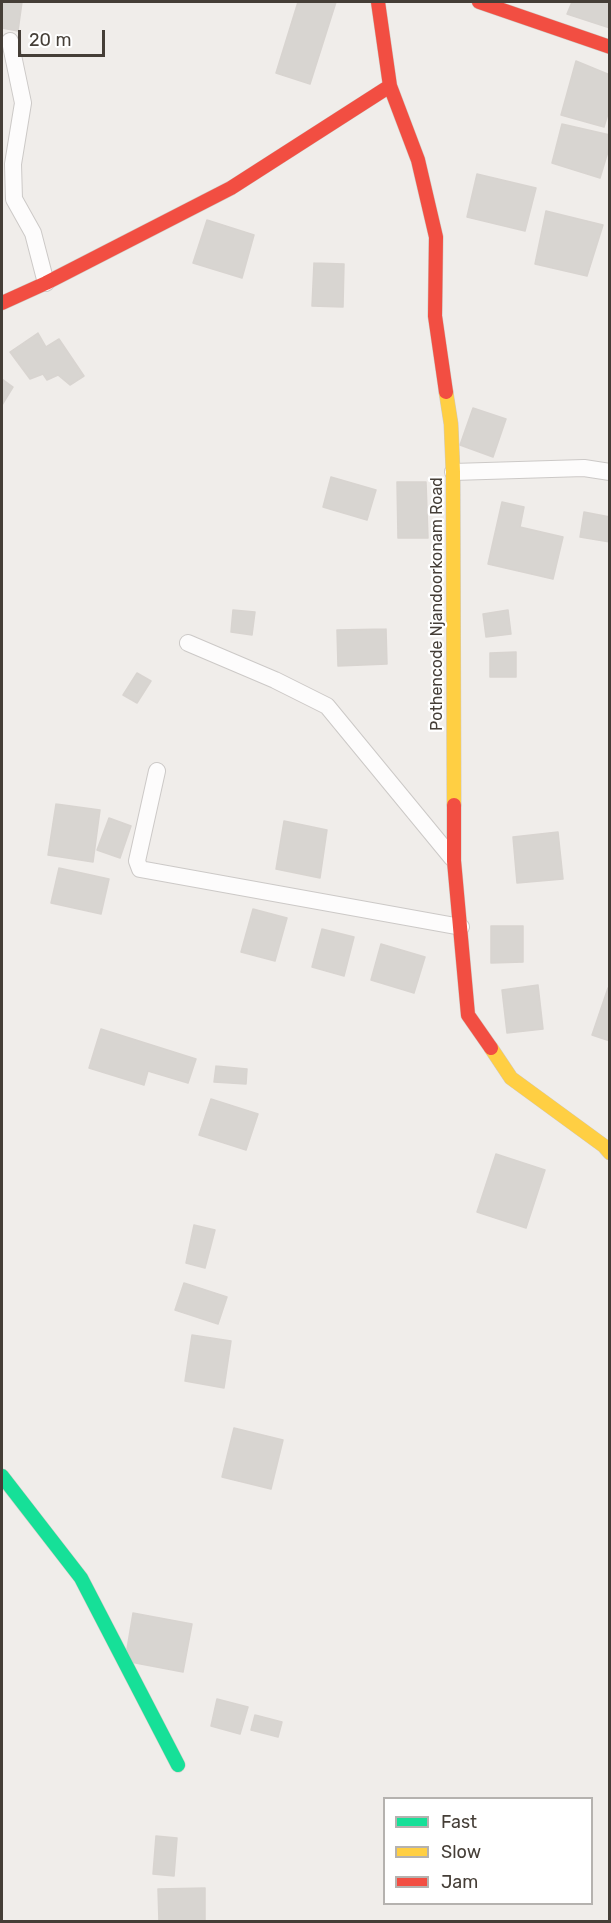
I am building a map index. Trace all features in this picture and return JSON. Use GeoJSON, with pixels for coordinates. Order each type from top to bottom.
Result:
{"type":"FeatureCollection","features":[{"type":"Feature","properties":{"kind":"main road","name":"Pothencode Njandoorkonam Road"},"geometry":{"type":"LineString","coordinates":[[378,2],[390,86],[418,160],[436,237],[435,316],[451,424],[453,472],[454,861],[468,1015],[511,1078],[604,1146],[609,1153]]}},
{"type":"Feature","properties":{"kind":"main road"},"geometry":{"type":"LineString","coordinates":[[479,2],[609,47]]}},
{"type":"Feature","properties":{"kind":"main road"},"geometry":{"type":"LineString","coordinates":[[2,303],[46,283],[231,188],[390,86]]}},
{"type":"Feature","properties":{"kind":"main road"},"geometry":{"type":"LineString","coordinates":[[2,1476],[81,1578],[178,1765]]}},
{"type":"Feature","properties":{"kind":"lane"},"geometry":{"type":"LineString","coordinates":[[10,41],[23,103],[13,164],[14,199],[33,233],[46,283]]}},
{"type":"Feature","properties":{"kind":"lane"},"geometry":{"type":"LineString","coordinates":[[453,472],[584,468],[609,472]]}},
{"type":"Feature","properties":{"kind":"lane"},"geometry":{"type":"LineString","coordinates":[[188,643],[275,680],[327,706],[454,861]]}},
{"type":"Feature","properties":{"kind":"lane"},"geometry":{"type":"LineString","coordinates":[[156,771],[137,861],[140,869],[461,927]]}},
{"type":"Feature","properties":{"kind":"building"},"geometry":{"type":"Polygon","coordinates":[[[2,2],[22,2],[18,31],[2,28],[2,2]]]}},
{"type":"Feature","properties":{"kind":"building"},"geometry":{"type":"Polygon","coordinates":[[[298,2],[336,2],[310,84],[276,73],[298,2]]]}},
{"type":"Feature","properties":{"kind":"building"},"geometry":{"type":"Polygon","coordinates":[[[572,2],[610,2],[610,28],[567,14],[572,2]]]}},
{"type":"Feature","properties":{"kind":"building"},"geometry":{"type":"Polygon","coordinates":[[[576,61],[610,75],[610,107],[604,127],[561,115],[576,61]]]}},
{"type":"Feature","properties":{"kind":"building"},"geometry":{"type":"Polygon","coordinates":[[[562,124],[610,135],[610,145],[600,178],[552,163],[562,124]]]}},
{"type":"Feature","properties":{"kind":"building"},"geometry":{"type":"Polygon","coordinates":[[[477,174],[536,188],[525,231],[467,217],[477,174]]]}},
{"type":"Feature","properties":{"kind":"building"},"geometry":{"type":"Polygon","coordinates":[[[546,211],[603,225],[587,276],[535,264],[546,211]]]}},
{"type":"Feature","properties":{"kind":"building"},"geometry":{"type":"Polygon","coordinates":[[[207,220],[254,235],[242,278],[193,263],[207,220]]]}},
{"type":"Feature","properties":{"kind":"building"},"geometry":{"type":"Polygon","coordinates":[[[314,263],[344,264],[343,307],[312,306],[314,263]]]}},
{"type":"Feature","properties":{"kind":"building"},"geometry":{"type":"Polygon","coordinates":[[[38,333],[46,347],[59,339],[84,376],[70,385],[58,375],[47,380],[43,374],[30,379],[10,352],[38,333]]]}},
{"type":"Feature","properties":{"kind":"building"},"geometry":{"type":"Polygon","coordinates":[[[2,379],[13,387],[2,405],[2,379]]]}},
{"type":"Feature","properties":{"kind":"building"},"geometry":{"type":"Polygon","coordinates":[[[473,408],[506,419],[493,457],[460,445],[473,408]]]}},
{"type":"Feature","properties":{"kind":"building"},"geometry":{"type":"Polygon","coordinates":[[[331,477],[376,490],[367,520],[323,507],[331,477]]]}},
{"type":"Feature","properties":{"kind":"building"},"geometry":{"type":"Polygon","coordinates":[[[397,482],[426,482],[428,538],[398,538],[397,482]]]}},
{"type":"Feature","properties":{"kind":"building"},"geometry":{"type":"Polygon","coordinates":[[[502,502],[524,507],[520,527],[563,537],[553,579],[488,564],[502,502]]]}},
{"type":"Feature","properties":{"kind":"building"},"geometry":{"type":"Polygon","coordinates":[[[584,512],[610,517],[610,542],[580,537],[584,512]]]}},
{"type":"Feature","properties":{"kind":"building"},"geometry":{"type":"Polygon","coordinates":[[[233,610],[255,612],[252,635],[231,632],[233,610]]]}},
{"type":"Feature","properties":{"kind":"building"},"geometry":{"type":"Polygon","coordinates":[[[508,610],[511,634],[486,637],[483,614],[508,610]]]}},
{"type":"Feature","properties":{"kind":"building"},"geometry":{"type":"Polygon","coordinates":[[[386,629],[387,664],[338,666],[337,630],[386,629]]]}},
{"type":"Feature","properties":{"kind":"building"},"geometry":{"type":"Polygon","coordinates":[[[516,652],[516,677],[490,677],[490,653],[516,652]]]}},
{"type":"Feature","properties":{"kind":"building"},"geometry":{"type":"Polygon","coordinates":[[[137,673],[151,681],[137,703],[123,695],[137,673]]]}},
{"type":"Feature","properties":{"kind":"building"},"geometry":{"type":"Polygon","coordinates":[[[56,804],[100,810],[93,862],[48,855],[56,804]]]}},
{"type":"Feature","properties":{"kind":"building"},"geometry":{"type":"Polygon","coordinates":[[[109,818],[131,826],[120,858],[97,850],[109,818]]]}},
{"type":"Feature","properties":{"kind":"building"},"geometry":{"type":"Polygon","coordinates":[[[284,821],[327,830],[320,878],[276,869],[284,821]]]}},
{"type":"Feature","properties":{"kind":"building"},"geometry":{"type":"Polygon","coordinates":[[[558,832],[563,879],[517,883],[513,837],[558,832]]]}},
{"type":"Feature","properties":{"kind":"building"},"geometry":{"type":"Polygon","coordinates":[[[59,868],[109,879],[101,914],[51,903],[59,868]]]}},
{"type":"Feature","properties":{"kind":"building"},"geometry":{"type":"Polygon","coordinates":[[[253,909],[287,918],[275,961],[241,952],[253,909]]]}},
{"type":"Feature","properties":{"kind":"building"},"geometry":{"type":"Polygon","coordinates":[[[491,926],[523,926],[523,962],[491,963],[491,926]]]}},
{"type":"Feature","properties":{"kind":"building"},"geometry":{"type":"Polygon","coordinates":[[[322,929],[354,937],[344,976],[312,967],[322,929]]]}},
{"type":"Feature","properties":{"kind":"building"},"geometry":{"type":"Polygon","coordinates":[[[381,944],[425,957],[414,993],[371,980],[381,944]]]}},
{"type":"Feature","properties":{"kind":"building"},"geometry":{"type":"Polygon","coordinates":[[[538,985],[543,1029],[507,1033],[502,990],[538,985]]]}},
{"type":"Feature","properties":{"kind":"building"},"geometry":{"type":"Polygon","coordinates":[[[608,988],[610,988],[610,1041],[592,1035],[608,988]]]}},
{"type":"Feature","properties":{"kind":"building"},"geometry":{"type":"Polygon","coordinates":[[[101,1029],[196,1059],[188,1083],[148,1071],[144,1085],[89,1068],[101,1029]]]}},
{"type":"Feature","properties":{"kind":"building"},"geometry":{"type":"Polygon","coordinates":[[[216,1066],[247,1069],[246,1084],[214,1082],[216,1066]]]}},
{"type":"Feature","properties":{"kind":"building"},"geometry":{"type":"Polygon","coordinates":[[[211,1099],[258,1114],[246,1150],[199,1135],[211,1099]]]}},
{"type":"Feature","properties":{"kind":"building"},"geometry":{"type":"Polygon","coordinates":[[[496,1154],[545,1170],[526,1228],[477,1212],[496,1154]]]}},
{"type":"Feature","properties":{"kind":"building"},"geometry":{"type":"Polygon","coordinates":[[[194,1225],[215,1230],[205,1268],[186,1263],[194,1225]]]}},
{"type":"Feature","properties":{"kind":"building"},"geometry":{"type":"Polygon","coordinates":[[[184,1283],[227,1297],[218,1324],[175,1310],[184,1283]]]}},
{"type":"Feature","properties":{"kind":"building"},"geometry":{"type":"Polygon","coordinates":[[[192,1335],[231,1341],[224,1388],[185,1381],[192,1335]]]}},
{"type":"Feature","properties":{"kind":"building"},"geometry":{"type":"Polygon","coordinates":[[[234,1428],[283,1440],[271,1489],[222,1477],[234,1428]]]}},
{"type":"Feature","properties":{"kind":"building"},"geometry":{"type":"Polygon","coordinates":[[[133,1613],[192,1624],[183,1672],[125,1661],[133,1613]]]}},
{"type":"Feature","properties":{"kind":"building"},"geometry":{"type":"Polygon","coordinates":[[[217,1699],[248,1707],[240,1734],[211,1726],[217,1699]]]}},
{"type":"Feature","properties":{"kind":"building"},"geometry":{"type":"Polygon","coordinates":[[[255,1715],[282,1722],[278,1737],[251,1730],[255,1715]]]}},
{"type":"Feature","properties":{"kind":"building"},"geometry":{"type":"Polygon","coordinates":[[[156,1836],[177,1838],[174,1876],[153,1874],[156,1836]]]}},
{"type":"Feature","properties":{"kind":"building"},"geometry":{"type":"Polygon","coordinates":[[[205,1888],[205,1922],[159,1922],[158,1889],[205,1888]]]}},
{"type":"Feature","properties":{"kind":"traffic: fast"},"geometry":{"type":"LineString","coordinates":[[2,1476],[81,1578],[178,1765]]}},
{"type":"Feature","properties":{"kind":"traffic: slow"},"geometry":{"type":"LineString","coordinates":[[446,392],[451,424],[453,472],[454,805]]}},
{"type":"Feature","properties":{"kind":"traffic: slow"},"geometry":{"type":"LineString","coordinates":[[491,1048],[511,1078],[604,1146],[610,1153]]}},
{"type":"Feature","properties":{"kind":"traffic: jam"},"geometry":{"type":"LineString","coordinates":[[378,2],[390,86],[418,160],[436,237],[435,316],[446,392]]}},
{"type":"Feature","properties":{"kind":"traffic: jam"},"geometry":{"type":"LineString","coordinates":[[479,2],[610,47]]}},
{"type":"Feature","properties":{"kind":"traffic: jam"},"geometry":{"type":"LineString","coordinates":[[2,303],[46,283],[231,188],[390,86]]}},
{"type":"Feature","properties":{"kind":"traffic: jam"},"geometry":{"type":"LineString","coordinates":[[454,805],[454,861],[468,1015],[491,1048]]}}]}
